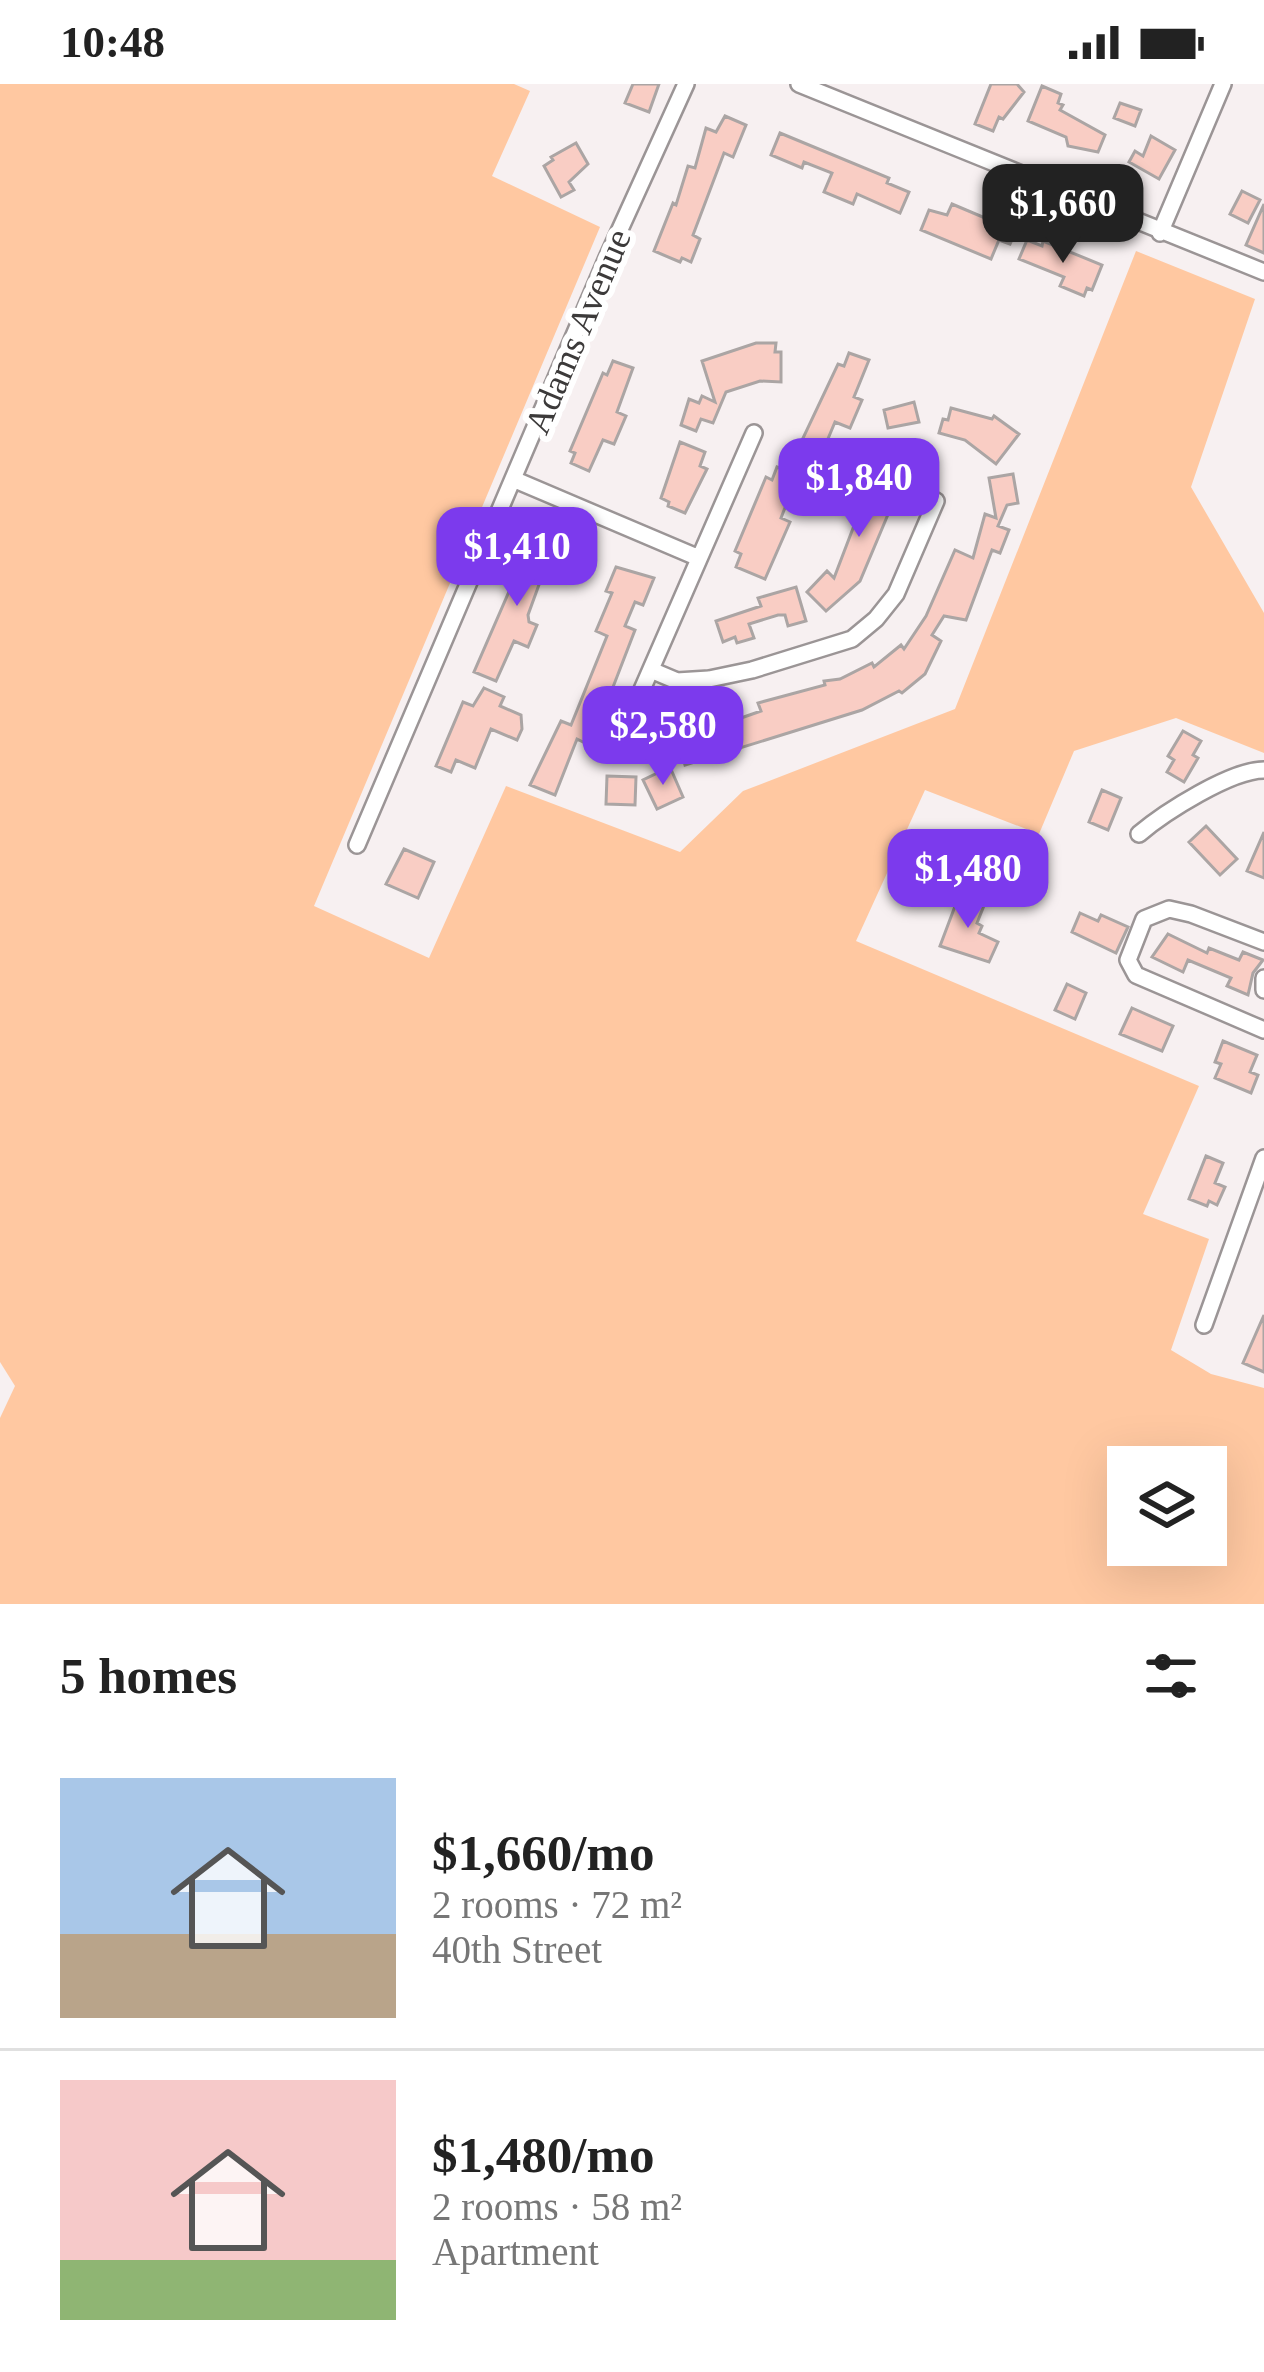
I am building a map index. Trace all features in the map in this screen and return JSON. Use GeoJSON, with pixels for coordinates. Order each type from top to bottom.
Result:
{"type":"FeatureCollection","features":[{"type":"Feature","properties":{"kind":"street","name":"Adams Avenue"},"geometry":{"type":"LineString","coordinates":[[357,845],[686,84]]}},
{"type":"Feature","properties":{"kind":"street"},"geometry":{"type":"LineString","coordinates":[[799,84],[1264,272]]}},
{"type":"Feature","properties":{"kind":"street"},"geometry":{"type":"LineString","coordinates":[[1160,233],[1223,84]]}},
{"type":"Feature","properties":{"kind":"street"},"geometry":{"type":"LineString","coordinates":[[620,740],[754,433]]}},
{"type":"Feature","properties":{"kind":"street"},"geometry":{"type":"LineString","coordinates":[[513,479],[700,558]]}},
{"type":"Feature","properties":{"kind":"street"},"geometry":{"type":"LineString","coordinates":[[651,670],[677,681],[709,679],[852,639],[896,594],[935,501]]}},
{"type":"Feature","properties":{"kind":"street"},"geometry":{"type":"LineString","coordinates":[[1139,834],[1172,809],[1236,776],[1264,770]]}},
{"type":"Feature","properties":{"kind":"street"},"geometry":{"type":"LineString","coordinates":[[1264,942],[1169,909],[1144,919],[1128,960],[1136,975],[1264,1030]]}},
{"type":"Feature","properties":{"kind":"street"},"geometry":{"type":"LineString","coordinates":[[1264,977],[1264,991]]}},
{"type":"Feature","properties":{"kind":"street"},"geometry":{"type":"LineString","coordinates":[[1204,1325],[1264,1158]]}},
{"type":"Feature","properties":{"kind":"shaded area"},"geometry":{"type":"Polygon","coordinates":[[[0,84],[514,84],[530,91],[492,176],[600,227],[314,906],[429,958],[506,786],[680,852],[743,791],[955,709],[1136,251],[1255,299],[1191,487],[1264,613],[1264,753],[1176,718],[1074,751],[1039,834],[925,790],[856,941],[1199,1086],[1143,1214],[1209,1239],[1171,1350],[1211,1374],[1264,1388],[1264,1604],[0,1604],[0,1418],[15,1386],[0,1362],[0,84]]]}},
{"type":"Feature","properties":{"kind":"building"},"geometry":{"type":"Polygon","coordinates":[[[633,84],[659,84],[649,112],[625,103],[633,84]]]}},
{"type":"Feature","properties":{"kind":"building"},"geometry":{"type":"Polygon","coordinates":[[[991,84],[1017,84],[1024,92],[1003,119],[999,117],[993,131],[975,124],[991,84]]]}},
{"type":"Feature","properties":{"kind":"building"},"geometry":{"type":"Polygon","coordinates":[[[1042,86],[1061,94],[1060,110],[1105,135],[1098,152],[1068,146],[1066,137],[1028,121],[1042,86]]]}},
{"type":"Feature","properties":{"kind":"building"},"geometry":{"type":"Polygon","coordinates":[[[1120,103],[1141,110],[1135,126],[1114,118],[1120,103]]]}},
{"type":"Feature","properties":{"kind":"building"},"geometry":{"type":"Polygon","coordinates":[[[725,116],[746,125],[733,157],[724,153],[693,235],[700,239],[691,262],[682,258],[680,262],[654,251],[688,166],[695,168],[706,128],[716,132],[725,116]]]}},
{"type":"Feature","properties":{"kind":"building"},"geometry":{"type":"Polygon","coordinates":[[[780,133],[889,178],[887,183],[909,192],[900,213],[857,194],[853,204],[824,192],[832,173],[804,162],[802,168],[771,155],[780,133]]]}},
{"type":"Feature","properties":{"kind":"building"},"geometry":{"type":"Polygon","coordinates":[[[1151,136],[1175,150],[1159,179],[1129,162],[1135,151],[1143,156],[1151,136]]]}},
{"type":"Feature","properties":{"kind":"building"},"geometry":{"type":"Polygon","coordinates":[[[576,143],[588,164],[569,182],[574,190],[561,197],[544,166],[576,143]]]}},
{"type":"Feature","properties":{"kind":"building"},"geometry":{"type":"Polygon","coordinates":[[[1242,191],[1260,200],[1248,223],[1230,214],[1242,191]]]}},
{"type":"Feature","properties":{"kind":"building"},"geometry":{"type":"Polygon","coordinates":[[[952,204],[1016,231],[1010,244],[999,240],[991,259],[921,230],[929,210],[947,215],[952,204]]]}},
{"type":"Feature","properties":{"kind":"building"},"geometry":{"type":"Polygon","coordinates":[[[1264,204],[1264,253],[1246,245],[1264,204]]]}},
{"type":"Feature","properties":{"kind":"building"},"geometry":{"type":"Polygon","coordinates":[[[1027,240],[1042,246],[1043,241],[1102,265],[1092,290],[1087,288],[1084,296],[1060,286],[1064,277],[1019,259],[1027,240]]]}},
{"type":"Feature","properties":{"kind":"building"},"geometry":{"type":"Polygon","coordinates":[[[756,343],[776,343],[775,352],[781,352],[781,382],[760,381],[726,392],[713,423],[701,419],[696,431],[681,425],[689,399],[699,403],[702,396],[715,402],[702,361],[756,343]]]}},
{"type":"Feature","properties":{"kind":"building"},"geometry":{"type":"Polygon","coordinates":[[[849,353],[869,360],[854,397],[862,400],[850,428],[835,422],[817,465],[795,455],[838,364],[844,366],[849,353]]]}},
{"type":"Feature","properties":{"kind":"building"},"geometry":{"type":"Polygon","coordinates":[[[613,361],[633,368],[617,412],[626,416],[614,444],[603,440],[589,471],[571,463],[575,453],[570,451],[603,373],[607,375],[613,361]]]}},
{"type":"Feature","properties":{"kind":"building"},"geometry":{"type":"Polygon","coordinates":[[[914,402],[919,422],[888,428],[884,410],[914,402]]]}},
{"type":"Feature","properties":{"kind":"building"},"geometry":{"type":"Polygon","coordinates":[[[951,408],[994,416],[1019,434],[996,464],[965,440],[939,433],[951,408]]]}},
{"type":"Feature","properties":{"kind":"building"},"geometry":{"type":"Polygon","coordinates":[[[680,442],[705,452],[700,466],[707,469],[685,513],[661,498],[680,442]]]}},
{"type":"Feature","properties":{"kind":"building"},"geometry":{"type":"Polygon","coordinates":[[[881,455],[903,465],[898,478],[888,482],[877,507],[889,512],[860,581],[826,611],[807,592],[827,571],[834,578],[881,455]]]}},
{"type":"Feature","properties":{"kind":"building"},"geometry":{"type":"Polygon","coordinates":[[[777,467],[798,474],[781,518],[790,522],[765,579],[736,567],[741,554],[735,551],[766,477],[772,480],[777,467]]]}},
{"type":"Feature","properties":{"kind":"building"},"geometry":{"type":"Polygon","coordinates":[[[1013,474],[1018,503],[1007,505],[998,526],[1009,530],[1000,553],[992,550],[966,620],[944,616],[932,635],[941,641],[925,674],[902,693],[862,710],[685,765],[678,740],[761,711],[758,703],[825,685],[824,681],[840,679],[872,663],[874,667],[901,645],[904,649],[926,616],[955,550],[973,558],[985,514],[996,518],[989,478],[1013,474]]]}},
{"type":"Feature","properties":{"kind":"building"},"geometry":{"type":"Polygon","coordinates":[[[535,526],[556,538],[528,615],[529,622],[537,625],[528,647],[514,641],[496,681],[474,672],[514,580],[520,582],[531,556],[524,553],[535,526]]]}},
{"type":"Feature","properties":{"kind":"building"},"geometry":{"type":"Polygon","coordinates":[[[616,567],[654,578],[643,605],[635,602],[625,626],[635,630],[603,713],[587,744],[577,739],[555,795],[530,785],[561,721],[571,725],[607,636],[596,631],[612,593],[606,591],[616,567]]]}},
{"type":"Feature","properties":{"kind":"building"},"geometry":{"type":"Polygon","coordinates":[[[796,587],[806,621],[788,626],[785,615],[778,615],[749,624],[754,638],[723,642],[716,621],[761,606],[758,598],[796,587]]]}},
{"type":"Feature","properties":{"kind":"building"},"geometry":{"type":"Polygon","coordinates":[[[484,688],[504,697],[500,706],[521,715],[517,740],[491,729],[475,768],[456,760],[451,772],[436,766],[463,702],[473,706],[484,688]]]}},
{"type":"Feature","properties":{"kind":"building"},"geometry":{"type":"Polygon","coordinates":[[[1183,731],[1201,741],[1193,755],[1198,758],[1184,782],[1167,772],[1174,760],[1168,756],[1183,731]]]}},
{"type":"Feature","properties":{"kind":"building"},"geometry":{"type":"Polygon","coordinates":[[[670,767],[683,797],[657,809],[643,780],[670,767]]]}},
{"type":"Feature","properties":{"kind":"building"},"geometry":{"type":"Polygon","coordinates":[[[607,776],[636,777],[635,805],[606,804],[607,776]]]}},
{"type":"Feature","properties":{"kind":"building"},"geometry":{"type":"Polygon","coordinates":[[[1102,790],[1121,798],[1108,830],[1089,822],[1102,790]]]}},
{"type":"Feature","properties":{"kind":"building"},"geometry":{"type":"Polygon","coordinates":[[[1206,826],[1237,859],[1220,875],[1189,842],[1206,826]]]}},
{"type":"Feature","properties":{"kind":"building"},"geometry":{"type":"Polygon","coordinates":[[[1264,832],[1264,878],[1247,871],[1264,832]]]}},
{"type":"Feature","properties":{"kind":"building"},"geometry":{"type":"Polygon","coordinates":[[[404,849],[434,862],[418,898],[386,884],[404,849]]]}},
{"type":"Feature","properties":{"kind":"building"},"geometry":{"type":"Polygon","coordinates":[[[960,893],[985,903],[977,923],[982,926],[979,933],[998,942],[989,962],[940,946],[960,893]]]}},
{"type":"Feature","properties":{"kind":"building"},"geometry":{"type":"Polygon","coordinates":[[[1080,913],[1098,921],[1101,915],[1128,927],[1116,953],[1072,932],[1080,913]]]}},
{"type":"Feature","properties":{"kind":"building"},"geometry":{"type":"Polygon","coordinates":[[[1168,934],[1207,953],[1209,948],[1239,960],[1243,952],[1263,960],[1253,973],[1248,995],[1227,986],[1231,978],[1188,960],[1183,972],[1152,957],[1168,934]]]}},
{"type":"Feature","properties":{"kind":"building"},"geometry":{"type":"Polygon","coordinates":[[[1067,984],[1086,993],[1075,1019],[1055,1010],[1067,984]]]}},
{"type":"Feature","properties":{"kind":"building"},"geometry":{"type":"Polygon","coordinates":[[[1132,1008],[1173,1026],[1162,1051],[1120,1034],[1132,1008]]]}},
{"type":"Feature","properties":{"kind":"building"},"geometry":{"type":"Polygon","coordinates":[[[1223,1041],[1257,1055],[1250,1072],[1258,1075],[1251,1093],[1215,1078],[1223,1041]]]}},
{"type":"Feature","properties":{"kind":"building"},"geometry":{"type":"Polygon","coordinates":[[[1206,1156],[1223,1163],[1215,1183],[1225,1187],[1217,1205],[1189,1199],[1206,1156]]]}},
{"type":"Feature","properties":{"kind":"building"},"geometry":{"type":"Polygon","coordinates":[[[1264,1315],[1264,1372],[1243,1363],[1264,1315]]]}}]}
